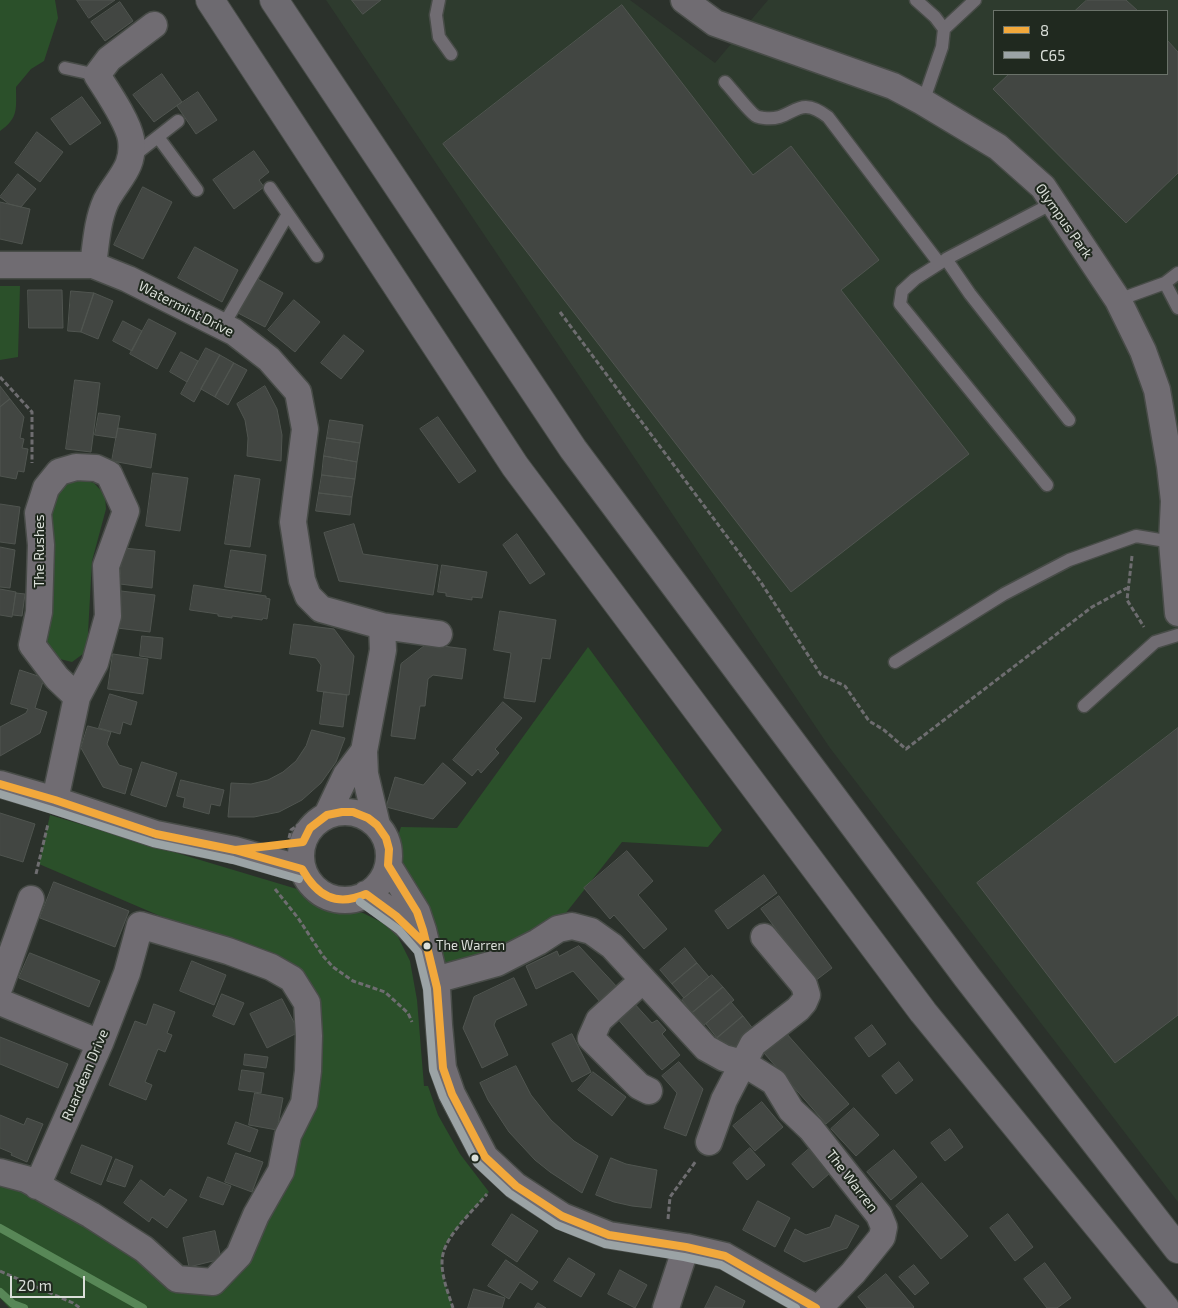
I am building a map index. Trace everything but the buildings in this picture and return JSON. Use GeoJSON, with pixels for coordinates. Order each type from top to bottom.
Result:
{"type":"FeatureCollection","features":[{"type":"Feature","properties":{"kind":"highway"},"geometry":{"type":"LineString","coordinates":[[210,0],[515,466],[923,1012],[1165,1308]]}},
{"type":"Feature","properties":{"kind":"highway"},"geometry":{"type":"LineString","coordinates":[[274,0],[573,450],[967,977],[1178,1249]]}},
{"type":"Feature","properties":{"kind":"street","name":"Olympus Park"},"geometry":{"type":"LineString","coordinates":[[684,0],[715,23],[893,86],[998,147],[1042,187],[1118,300],[1143,351],[1157,390],[1174,466],[1172,542],[1178,613]]}},
{"type":"Feature","properties":{"kind":"street"},"geometry":{"type":"LineString","coordinates":[[92,265],[98,225],[106,201],[121,180],[132,157],[130,137],[120,115],[97,75],[109,59],[154,25]]}},
{"type":"Feature","properties":{"kind":"street","name":"Watermint Drive"},"geometry":{"type":"LineString","coordinates":[[0,265],[92,265],[128,279],[223,326],[234,332],[269,359],[298,392],[305,429],[293,522],[302,580],[308,596],[322,609],[382,626],[439,634]]}},
{"type":"Feature","properties":{"kind":"street","name":"The Rushes"},"geometry":{"type":"LineString","coordinates":[[52,808],[77,696],[95,663],[108,616],[106,566],[126,511],[109,474],[96,468],[76,467],[59,472],[46,488],[38,513],[40,545],[39,612],[32,645],[57,678],[77,696]]}},
{"type":"Feature","properties":{"kind":"street"},"geometry":{"type":"LineString","coordinates":[[377,825],[365,774],[364,751],[383,650],[382,626]]}},
{"type":"Feature","properties":{"kind":"street"},"geometry":{"type":"LineString","coordinates":[[327,815],[346,775],[364,751]]}},
{"type":"Feature","properties":{"kind":"street"},"geometry":{"type":"LineString","coordinates":[[0,784],[52,808],[156,834],[235,850],[305,880],[323,895],[335,899],[358,900],[384,906],[406,923],[427,947]]}},
{"type":"Feature","properties":{"kind":"street"},"geometry":{"type":"LineString","coordinates":[[305,880],[300,854],[303,842],[310,828],[327,815],[353,812],[368,818],[377,825],[386,838],[389,850],[388,865],[384,876],[372,891],[358,900]]}},
{"type":"Feature","properties":{"kind":"street"},"geometry":{"type":"LineString","coordinates":[[235,850],[303,842]]}},
{"type":"Feature","properties":{"kind":"street"},"geometry":{"type":"LineString","coordinates":[[388,865],[417,912],[423,930],[437,988],[443,1068],[452,1094],[485,1157],[516,1186],[562,1216],[608,1235],[675,1245],[725,1256],[818,1308]]}},
{"type":"Feature","properties":{"kind":"street"},"geometry":{"type":"LineString","coordinates":[[0,986],[31,899]]}},
{"type":"Feature","properties":{"kind":"street","name":"Ruardean Drive"},"geometry":{"type":"LineString","coordinates":[[140,924],[228,951],[271,967],[292,979],[308,1003],[308,1062],[304,1103],[288,1135],[281,1171],[256,1216],[239,1255],[213,1282],[177,1279],[144,1249],[91,1215],[38,1186],[100,1043],[127,973],[140,924]]}},
{"type":"Feature","properties":{"kind":"street","name":"The Warren"},"geometry":{"type":"LineString","coordinates":[[435,980],[497,963],[538,942],[558,929],[572,926],[591,931],[612,946],[706,1048],[724,1058],[743,1063],[774,1082],[791,1110],[812,1129],[879,1215],[884,1227],[882,1237],[870,1254],[818,1308]]}},
{"type":"Feature","properties":{"kind":"street"},"geometry":{"type":"LineString","coordinates":[[709,1142],[724,1100],[754,1044],[798,1009],[807,995],[804,985],[764,937]]}},
{"type":"Feature","properties":{"kind":"street"},"geometry":{"type":"LineString","coordinates":[[643,980],[599,1020],[591,1038],[639,1086],[649,1091]]}},
{"type":"Feature","properties":{"kind":"street"},"geometry":{"type":"LineString","coordinates":[[0,1002],[100,1043]]}},
{"type":"Feature","properties":{"kind":"street"},"geometry":{"type":"LineString","coordinates":[[0,1172],[26,1179],[38,1186]]}},
{"type":"Feature","properties":{"kind":"street"},"geometry":{"type":"LineString","coordinates":[[666,1308],[675,1245]]}},
{"type":"Feature","properties":{"kind":"lane"},"geometry":{"type":"LineString","coordinates":[[438,0],[436,15],[439,37],[451,54]]}},
{"type":"Feature","properties":{"kind":"lane"},"geometry":{"type":"LineString","coordinates":[[916,0],[935,17],[944,29]]}},
{"type":"Feature","properties":{"kind":"lane"},"geometry":{"type":"LineString","coordinates":[[923,102],[942,47],[944,29],[975,0]]}},
{"type":"Feature","properties":{"kind":"lane"},"geometry":{"type":"LineString","coordinates":[[65,68],[97,75]]}},
{"type":"Feature","properties":{"kind":"lane"},"geometry":{"type":"LineString","coordinates":[[725,82],[756,117],[771,119],[801,106],[817,108],[828,117],[1069,420]]}},
{"type":"Feature","properties":{"kind":"lane"},"geometry":{"type":"LineString","coordinates":[[132,157],[178,121]]}},
{"type":"Feature","properties":{"kind":"lane"},"geometry":{"type":"LineString","coordinates":[[158,137],[197,190]]}},
{"type":"Feature","properties":{"kind":"lane"},"geometry":{"type":"LineString","coordinates":[[270,188],[317,256]]}},
{"type":"Feature","properties":{"kind":"lane"},"geometry":{"type":"LineString","coordinates":[[1047,485],[900,304],[902,292],[915,279],[959,251],[1053,203]]}},
{"type":"Feature","properties":{"kind":"lane"},"geometry":{"type":"LineString","coordinates":[[223,326],[288,214]]}},
{"type":"Feature","properties":{"kind":"lane"},"geometry":{"type":"LineString","coordinates":[[1118,300],[1165,283],[1178,273]]}},
{"type":"Feature","properties":{"kind":"lane"},"geometry":{"type":"LineString","coordinates":[[1165,283],[1178,308]]}},
{"type":"Feature","properties":{"kind":"lane"},"geometry":{"type":"LineString","coordinates":[[895,662],[1004,594],[1069,560],[1136,536],[1172,542]]}},
{"type":"Feature","properties":{"kind":"lane"},"geometry":{"type":"LineString","coordinates":[[1084,706],[1155,642],[1178,635]]}},
{"type":"Feature","properties":{"kind":"path"},"geometry":{"type":"LineString","coordinates":[[560,312],[760,580],[822,675],[845,686],[868,721],[884,730],[906,749],[1092,607],[1127,588]]}},
{"type":"Feature","properties":{"kind":"path"},"geometry":{"type":"LineString","coordinates":[[0,377],[32,412],[32,465],[46,488]]}},
{"type":"Feature","properties":{"kind":"path"},"geometry":{"type":"LineString","coordinates":[[1136,536],[1127,588],[1127,600],[1155,642]]}},
{"type":"Feature","properties":{"kind":"path"},"geometry":{"type":"LineString","coordinates":[[31,899],[52,808]]}},
{"type":"Feature","properties":{"kind":"path"},"geometry":{"type":"LineString","coordinates":[[305,880],[321,900],[336,906],[358,900]]}},
{"type":"Feature","properties":{"kind":"path"},"geometry":{"type":"LineString","coordinates":[[271,885],[281,895],[323,956],[333,967],[352,981],[385,992],[408,1013],[414,1029]]}},
{"type":"Feature","properties":{"kind":"path"},"geometry":{"type":"LineString","coordinates":[[675,1245],[670,1197],[709,1142]]}},
{"type":"Feature","properties":{"kind":"path"},"geometry":{"type":"LineString","coordinates":[[453,1308],[442,1267],[442,1254],[458,1226],[504,1175]]}},
{"type":"Feature","properties":{"kind":"path"},"geometry":{"type":"LineString","coordinates":[[0,1271],[73,1303],[80,1308]]}},
{"type":"Feature","properties":{"kind":"shaded area"},"geometry":{"type":"Polygon","coordinates":[[[326,0],[630,0],[715,63],[768,0],[1178,0],[1178,1202],[830,748],[326,0]]]}},
{"type":"Feature","properties":{"kind":"green space"},"geometry":{"type":"Polygon","coordinates":[[[0,0],[55,0],[58,18],[44,61],[31,69],[16,87],[15,112],[11,122],[0,131],[0,0]]]}},
{"type":"Feature","properties":{"kind":"green space"},"geometry":{"type":"Polygon","coordinates":[[[0,286],[20,286],[18,357],[0,360],[0,286]]]}},
{"type":"Feature","properties":{"kind":"green space"},"geometry":{"type":"Polygon","coordinates":[[[81,479],[94,483],[105,495],[106,509],[92,561],[87,651],[72,662],[48,656],[42,645],[49,511],[56,493],[63,485],[73,480],[81,479]]]}},
{"type":"Feature","properties":{"kind":"green space"},"geometry":{"type":"Polygon","coordinates":[[[588,647],[722,830],[708,847],[622,842],[539,947],[438,988],[388,865],[401,827],[457,828],[588,647]]]}},
{"type":"Feature","properties":{"kind":"green space"},"geometry":{"type":"Polygon","coordinates":[[[50,815],[297,889],[330,908],[363,913],[383,923],[397,935],[410,961],[417,1000],[424,1086],[428,1086],[438,1115],[460,1154],[489,1192],[455,1230],[442,1254],[443,1274],[453,1308],[9,1308],[0,1298],[0,1172],[177,1279],[213,1282],[281,1171],[307,1003],[195,931],[39,864],[50,815]]]}},
{"type":"Feature","properties":{"kind":"waterway"},"geometry":{"type":"LineString","coordinates":[[0,1228],[143,1308]]}},
{"type":"Feature","properties":{"kind":"waterway"},"geometry":{"type":"LineString","coordinates":[[0,1292],[13,1304],[24,1308]]}},
{"type":"Feature","properties":{"kind":"transit line","name":"8"},"geometry":{"type":"LineString","coordinates":[[0,784],[55,800],[156,834],[235,850],[303,842],[310,828],[327,815],[353,812],[368,818],[377,825],[386,838],[389,849],[388,865],[417,912],[437,988],[443,1068],[452,1094],[485,1157],[516,1186],[562,1216],[609,1235],[686,1247],[725,1256],[816,1308]]}},
{"type":"Feature","properties":{"kind":"transit line","name":"C65"},"geometry":{"type":"LineString","coordinates":[[0,794],[153,843],[233,860],[299,879]]}},
{"type":"Feature","properties":{"kind":"transit line","name":"8"},"geometry":{"type":"LineString","coordinates":[[235,850],[302,869],[314,886],[328,896],[345,899],[366,894],[396,916],[424,943]]}},
{"type":"Feature","properties":{"kind":"transit line","name":"C65"},"geometry":{"type":"LineString","coordinates":[[360,902],[399,930],[418,952],[427,989],[433,1070],[443,1097],[477,1163],[509,1193],[557,1225],[605,1244],[721,1265],[796,1308]]}},
{"type":"Feature","properties":{"kind":"place","name":"The Warren"},"geometry":{"type":"Point","coordinates":[427,946]}}]}
